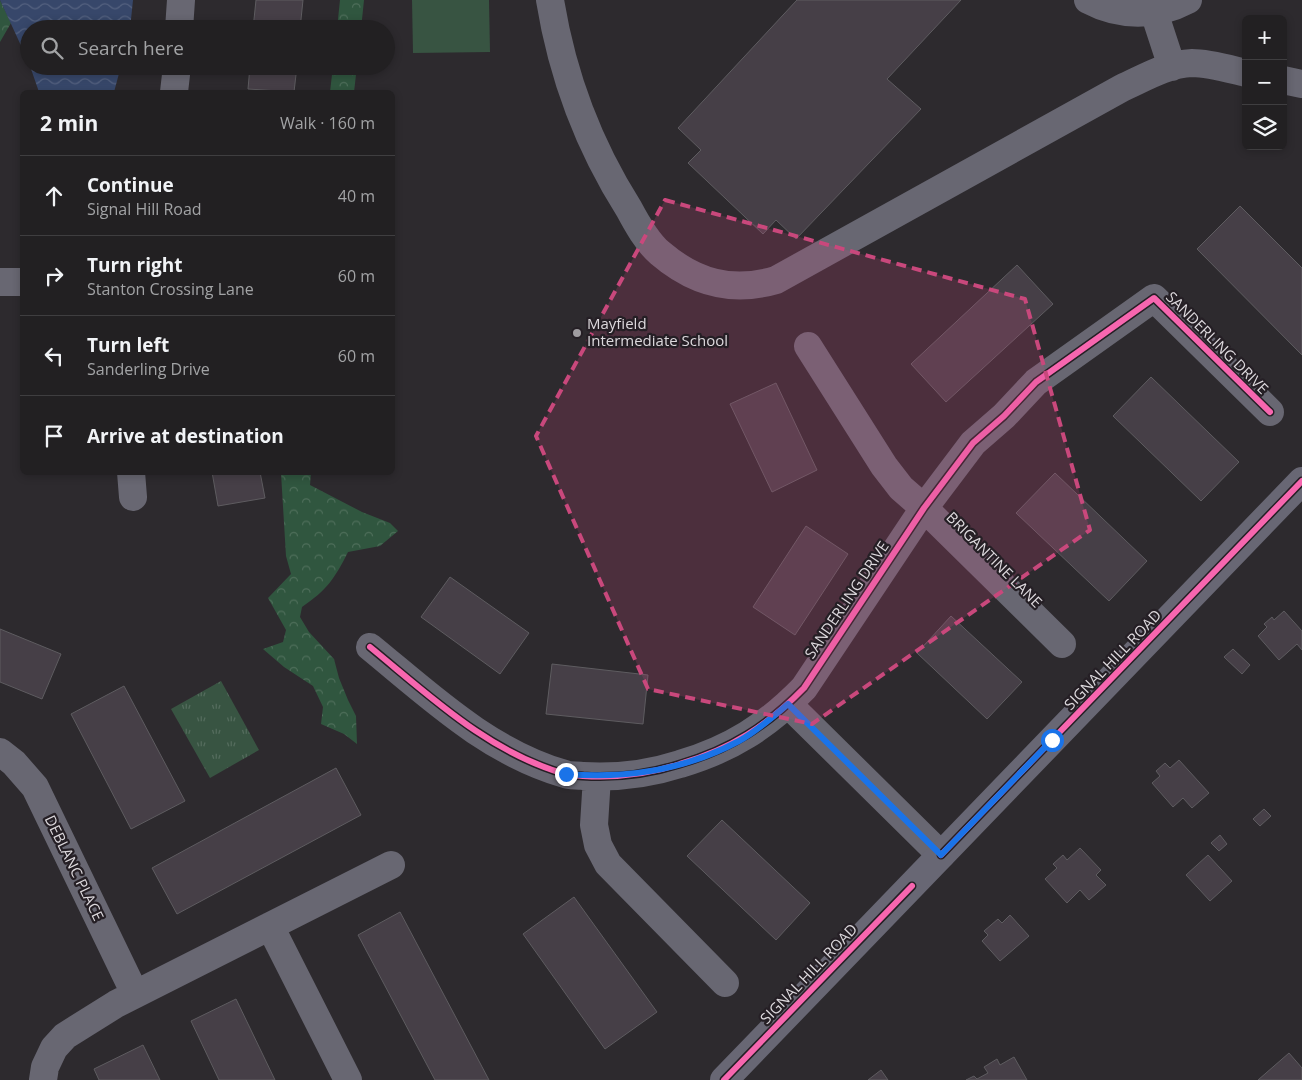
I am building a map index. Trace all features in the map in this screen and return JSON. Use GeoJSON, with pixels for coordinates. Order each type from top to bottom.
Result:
{"type":"FeatureCollection","features":[{"type":"Feature","properties":{"kind":"main road","name":"SIGNAL HILL ROAD"},"geometry":{"type":"LineString","coordinates":[[724,1080],[1302,481]]}},
{"type":"Feature","properties":{"kind":"street"},"geometry":{"type":"LineString","coordinates":[[180,20],[181,0]]}},
{"type":"Feature","properties":{"kind":"street"},"geometry":{"type":"LineString","coordinates":[[550,0],[555,32],[570,85],[590,136],[619,194],[638,225],[658,251],[678,267],[700,278],[719,284],[758,285],[776,280],[1122,88],[1172,66],[1192,63],[1242,72]]}},
{"type":"Feature","properties":{"kind":"street"},"geometry":{"type":"LineString","coordinates":[[1088,0],[1100,6],[1127,13],[1154,12],[1173,8],[1188,0]]}},
{"type":"Feature","properties":{"kind":"street"},"geometry":{"type":"LineString","coordinates":[[1154,12],[1172,66]]}},
{"type":"Feature","properties":{"kind":"street"},"geometry":{"type":"LineString","coordinates":[[174,90],[176,75]]}},
{"type":"Feature","properties":{"kind":"street"},"geometry":{"type":"LineString","coordinates":[[1287,81],[1302,84]]}},
{"type":"Feature","properties":{"kind":"street"},"geometry":{"type":"LineString","coordinates":[[0,282],[20,282]]}},
{"type":"Feature","properties":{"kind":"street","name":"SANDERLING DRIVE"},"geometry":{"type":"LineString","coordinates":[[370,647],[457,719],[488,740],[522,758],[566,774],[597,777],[633,775],[666,769],[706,757],[740,741],[788,704],[804,688],[924,508],[973,443],[1004,416],[1036,382],[1154,298],[1270,412]]}},
{"type":"Feature","properties":{"kind":"street","name":"BRIGANTINE LANE"},"geometry":{"type":"LineString","coordinates":[[808,346],[884,466],[901,488],[924,508],[1062,644]]}},
{"type":"Feature","properties":{"kind":"street"},"geometry":{"type":"LineString","coordinates":[[788,704],[941,855]]}},
{"type":"Feature","properties":{"kind":"street","name":"DEBLANC PLACE"},"geometry":{"type":"LineString","coordinates":[[0,752],[14,763],[35,787],[135,994]]}},
{"type":"Feature","properties":{"kind":"street"},"geometry":{"type":"LineString","coordinates":[[597,777],[594,825],[598,845],[608,864],[725,982]]}},
{"type":"Feature","properties":{"kind":"street"},"geometry":{"type":"LineString","coordinates":[[43,1080],[45,1067],[54,1048],[65,1036],[116,1004],[391,865]]}},
{"type":"Feature","properties":{"kind":"street"},"geometry":{"type":"LineString","coordinates":[[270,926],[348,1080]]}},
{"type":"Feature","properties":{"kind":"highlighted area"},"geometry":{"type":"Polygon","coordinates":[[[665,200],[1025,299],[1090,530],[812,724],[648,689],[536,436],[665,200]]]}},
{"type":"Feature","properties":{"kind":"green space"},"geometry":{"type":"Polygon","coordinates":[[[0,0],[11,23],[0,42],[0,0]]]}},
{"type":"Feature","properties":{"kind":"green space"},"geometry":{"type":"Polygon","coordinates":[[[340,0],[364,0],[362,20],[338,20],[340,0]]]}},
{"type":"Feature","properties":{"kind":"green space"},"geometry":{"type":"Polygon","coordinates":[[[412,0],[489,0],[490,52],[413,53],[412,0]]]}},
{"type":"Feature","properties":{"kind":"green space"},"geometry":{"type":"Polygon","coordinates":[[[332,75],[356,75],[354,90],[330,90],[332,75]]]}},
{"type":"Feature","properties":{"kind":"green space"},"geometry":{"type":"Polygon","coordinates":[[[281,475],[311,475],[310,485],[362,512],[390,523],[398,531],[380,546],[348,552],[330,583],[302,607],[300,617],[309,632],[334,659],[339,678],[356,716],[357,744],[344,734],[321,724],[323,707],[313,686],[284,667],[263,649],[283,642],[286,630],[268,598],[291,574],[286,556],[281,475]]]}},
{"type":"Feature","properties":{"kind":"green space"},"geometry":{"type":"Polygon","coordinates":[[[221,681],[259,750],[210,778],[171,709],[221,681]]]}},
{"type":"Feature","properties":{"kind":"water"},"geometry":{"type":"Polygon","coordinates":[[[0,0],[133,0],[131,20],[20,20],[20,43],[0,0]]]}},
{"type":"Feature","properties":{"kind":"water"},"geometry":{"type":"Polygon","coordinates":[[[33,75],[119,75],[115,90],[38,90],[33,75]]]}},
{"type":"Feature","properties":{"kind":"building"},"geometry":{"type":"Polygon","coordinates":[[[256,0],[303,0],[301,20],[254,20],[256,0]]]}},
{"type":"Feature","properties":{"kind":"building"},"geometry":{"type":"Polygon","coordinates":[[[797,0],[961,0],[887,79],[921,109],[796,239],[776,220],[763,234],[688,163],[701,150],[678,128],[797,0]]]}},
{"type":"Feature","properties":{"kind":"building"},"geometry":{"type":"Polygon","coordinates":[[[249,75],[296,75],[294,90],[248,89],[249,75]]]}},
{"type":"Feature","properties":{"kind":"building"},"geometry":{"type":"Polygon","coordinates":[[[1240,206],[1302,268],[1302,355],[1197,249],[1240,206]]]}},
{"type":"Feature","properties":{"kind":"building"},"geometry":{"type":"Polygon","coordinates":[[[1017,265],[1053,304],[946,402],[911,364],[1017,265]]]}},
{"type":"Feature","properties":{"kind":"building"},"geometry":{"type":"Polygon","coordinates":[[[1151,377],[1239,462],[1201,501],[1113,416],[1151,377]]]}},
{"type":"Feature","properties":{"kind":"building"},"geometry":{"type":"Polygon","coordinates":[[[776,383],[817,470],[772,492],[730,404],[776,383]]]}},
{"type":"Feature","properties":{"kind":"building"},"geometry":{"type":"Polygon","coordinates":[[[1055,473],[1147,561],[1109,601],[1016,513],[1055,473]]]}},
{"type":"Feature","properties":{"kind":"building"},"geometry":{"type":"Polygon","coordinates":[[[213,475],[261,475],[265,498],[218,506],[213,475]]]}},
{"type":"Feature","properties":{"kind":"building"},"geometry":{"type":"Polygon","coordinates":[[[806,526],[848,554],[795,635],[753,607],[806,526]]]}},
{"type":"Feature","properties":{"kind":"building"},"geometry":{"type":"Polygon","coordinates":[[[450,577],[529,633],[500,674],[421,617],[450,577]]]}},
{"type":"Feature","properties":{"kind":"building"},"geometry":{"type":"Polygon","coordinates":[[[1284,611],[1302,631],[1302,650],[1297,644],[1279,660],[1258,636],[1267,627],[1264,624],[1272,617],[1274,620],[1284,611]]]}},
{"type":"Feature","properties":{"kind":"building"},"geometry":{"type":"Polygon","coordinates":[[[951,616],[1022,682],[987,719],[917,653],[951,616]]]}},
{"type":"Feature","properties":{"kind":"building"},"geometry":{"type":"Polygon","coordinates":[[[0,629],[61,654],[42,699],[0,682],[0,629]]]}},
{"type":"Feature","properties":{"kind":"building"},"geometry":{"type":"Polygon","coordinates":[[[1233,649],[1250,665],[1242,674],[1224,657],[1233,649]]]}},
{"type":"Feature","properties":{"kind":"building"},"geometry":{"type":"Polygon","coordinates":[[[552,664],[648,675],[643,724],[546,714],[552,664]]]}},
{"type":"Feature","properties":{"kind":"building"},"geometry":{"type":"Polygon","coordinates":[[[124,686],[185,801],[131,829],[71,714],[124,686]]]}},
{"type":"Feature","properties":{"kind":"building"},"geometry":{"type":"Polygon","coordinates":[[[1179,760],[1209,793],[1192,808],[1183,798],[1173,807],[1152,783],[1160,776],[1156,771],[1165,763],[1170,768],[1179,760]]]}},
{"type":"Feature","properties":{"kind":"building"},"geometry":{"type":"Polygon","coordinates":[[[336,768],[361,815],[177,914],[152,868],[336,768]]]}},
{"type":"Feature","properties":{"kind":"building"},"geometry":{"type":"Polygon","coordinates":[[[1264,809],[1271,816],[1260,826],[1253,819],[1264,809]]]}},
{"type":"Feature","properties":{"kind":"building"},"geometry":{"type":"Polygon","coordinates":[[[722,820],[810,903],[776,940],[687,856],[722,820]]]}},
{"type":"Feature","properties":{"kind":"building"},"geometry":{"type":"Polygon","coordinates":[[[1220,835],[1227,844],[1219,851],[1211,843],[1220,835]]]}},
{"type":"Feature","properties":{"kind":"building"},"geometry":{"type":"Polygon","coordinates":[[[1080,848],[1101,870],[1096,875],[1106,885],[1089,900],[1080,890],[1067,903],[1045,879],[1057,868],[1053,864],[1063,855],[1067,860],[1080,848]]]}},
{"type":"Feature","properties":{"kind":"building"},"geometry":{"type":"Polygon","coordinates":[[[1208,855],[1232,881],[1210,901],[1186,875],[1208,855]]]}},
{"type":"Feature","properties":{"kind":"building"},"geometry":{"type":"Polygon","coordinates":[[[574,897],[657,1012],[605,1049],[523,934],[574,897]]]}},
{"type":"Feature","properties":{"kind":"building"},"geometry":{"type":"Polygon","coordinates":[[[400,912],[489,1080],[435,1080],[358,935],[400,912]]]}},
{"type":"Feature","properties":{"kind":"building"},"geometry":{"type":"Polygon","coordinates":[[[1010,915],[1029,936],[1000,961],[982,941],[988,935],[984,931],[998,919],[1002,923],[1010,915]]]}},
{"type":"Feature","properties":{"kind":"building"},"geometry":{"type":"Polygon","coordinates":[[[236,999],[275,1080],[219,1080],[191,1021],[236,999]]]}},
{"type":"Feature","properties":{"kind":"building"},"geometry":{"type":"Polygon","coordinates":[[[143,1045],[160,1080],[99,1080],[94,1069],[143,1045]]]}},
{"type":"Feature","properties":{"kind":"building"},"geometry":{"type":"Polygon","coordinates":[[[1289,1053],[1302,1068],[1302,1080],[1258,1080],[1289,1053]]]}},
{"type":"Feature","properties":{"kind":"building"},"geometry":{"type":"Polygon","coordinates":[[[1014,1057],[1027,1080],[966,1080],[974,1076],[977,1079],[988,1073],[984,1067],[997,1059],[1000,1065],[1014,1057]]]}},
{"type":"Feature","properties":{"kind":"building"},"geometry":{"type":"Polygon","coordinates":[[[881,1070],[888,1080],[868,1080],[881,1070]]]}},
{"type":"Feature","properties":{"kind":"cycle path"},"geometry":{"type":"LineString","coordinates":[[370,647],[461,721],[510,752],[537,764],[567,775],[595,776],[620,776],[668,767],[698,758],[732,743],[762,725],[790,702],[804,688],[924,508],[973,443],[1004,416],[1036,382],[1154,298],[1270,412]]}},
{"type":"Feature","properties":{"kind":"cycle path"},"geometry":{"type":"LineString","coordinates":[[941,855],[1302,481]]}},
{"type":"Feature","properties":{"kind":"cycle path"},"geometry":{"type":"LineString","coordinates":[[724,1080],[912,886]]}},
{"type":"Feature","properties":{"kind":"place","name":"Mayfield Intermediate School"},"geometry":{"type":"Point","coordinates":[577,333]}},
{"type":"Feature","properties":{"kind":"route"},"geometry":{"type":"LineString","coordinates":[[566,774],[597,777],[633,775],[666,769],[706,757],[740,741],[788,704],[941,855],[1052,740]]}}]}
